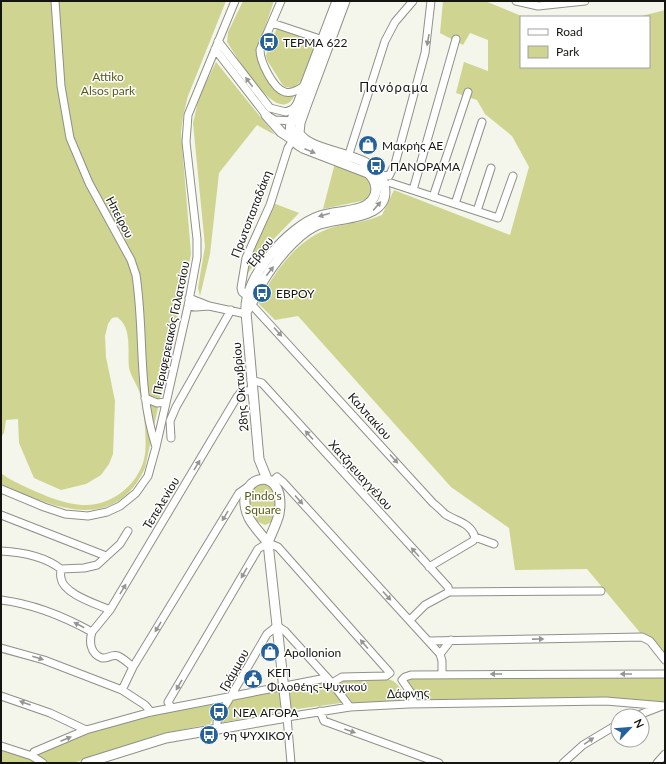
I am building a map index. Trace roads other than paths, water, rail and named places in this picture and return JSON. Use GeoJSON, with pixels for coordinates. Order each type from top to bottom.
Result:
{"type":"FeatureCollection","features":[{"type":"Feature","properties":{"kind":"main road"},"geometry":{"type":"LineString","coordinates":[[337,1],[299,130],[304,139],[368,164],[387,178],[385,191]]}},
{"type":"Feature","properties":{"kind":"main road"},"geometry":{"type":"LineString","coordinates":[[293,140],[290,130],[291,122],[305,85],[345,1]]}},
{"type":"Feature","properties":{"kind":"main road","name":"Έβρου"},"geometry":{"type":"LineString","coordinates":[[246,311],[247,296],[264,265],[297,228],[321,215],[365,206],[372,200],[376,193],[375,182],[368,174],[308,150],[281,132],[266,115]]}},
{"type":"Feature","properties":{"kind":"main road","name":"Έβρου"},"geometry":{"type":"LineString","coordinates":[[246,311],[268,273],[303,234],[326,223],[372,212],[381,202],[385,191]]}},
{"type":"Feature","properties":{"kind":"main road","name":"28ης Οκτωβρίου"},"geometry":{"type":"LineString","coordinates":[[246,311],[258,459],[246,503],[249,518],[268,543]]}},
{"type":"Feature","properties":{"kind":"main road","name":"28ης Οκτωβρίου"},"geometry":{"type":"LineString","coordinates":[[258,459],[269,481],[278,491],[279,513],[268,543],[287,717]]}},
{"type":"Feature","properties":{"kind":"main road"},"geometry":{"type":"LineString","coordinates":[[251,484],[262,479],[269,481]]}},
{"type":"Feature","properties":{"kind":"main road"},"geometry":{"type":"LineString","coordinates":[[256,526],[265,527],[275,523]]}},
{"type":"Feature","properties":{"kind":"main road","name":"Δάφνης"},"geometry":{"type":"LineString","coordinates":[[86,763],[166,738],[287,717]]}},
{"type":"Feature","properties":{"kind":"street","name":"Ηπείρου"},"geometry":{"type":"LineString","coordinates":[[55,1],[61,86],[70,138],[81,166],[131,260],[136,275],[145,398],[156,447]]}},
{"type":"Feature","properties":{"kind":"street","name":"Περιφερειακός Γαλατσίου"},"geometry":{"type":"LineString","coordinates":[[1,489],[65,514],[88,516],[102,513],[120,506],[140,488],[151,468],[188,306],[197,258],[197,239],[186,129],[188,115],[235,1]]}},
{"type":"Feature","properties":{"kind":"street"},"geometry":{"type":"LineString","coordinates":[[281,1],[260,50],[260,57],[275,84],[285,92],[299,90],[305,85]]}},
{"type":"Feature","properties":{"kind":"street"},"geometry":{"type":"LineString","coordinates":[[348,157],[385,41],[396,22],[413,1]]}},
{"type":"Feature","properties":{"kind":"street","name":"Έβρου"},"geometry":{"type":"LineString","coordinates":[[385,191],[387,178],[395,164],[426,54],[431,1]]}},
{"type":"Feature","properties":{"kind":"street"},"geometry":{"type":"LineString","coordinates":[[516,1],[538,6],[585,1]]}},
{"type":"Feature","properties":{"kind":"street"},"geometry":{"type":"LineString","coordinates":[[272,23],[326,41]]}},
{"type":"Feature","properties":{"kind":"street"},"geometry":{"type":"LineString","coordinates":[[413,190],[456,39]]}},
{"type":"Feature","properties":{"kind":"street"},"geometry":{"type":"LineString","coordinates":[[218,41],[270,108],[286,112],[293,109],[299,103]]}},
{"type":"Feature","properties":{"kind":"street"},"geometry":{"type":"LineString","coordinates":[[215,49],[266,115],[275,120],[291,122],[301,120]]}},
{"type":"Feature","properties":{"kind":"street"},"geometry":{"type":"LineString","coordinates":[[433,197],[468,92]]}},
{"type":"Feature","properties":{"kind":"street"},"geometry":{"type":"LineString","coordinates":[[455,204],[482,122]]}},
{"type":"Feature","properties":{"kind":"street","name":"Πρωτοπαπαδάκη"},"geometry":{"type":"LineString","coordinates":[[247,296],[242,292],[241,288],[246,258],[270,205],[288,148],[293,140]]}},
{"type":"Feature","properties":{"kind":"street"},"geometry":{"type":"LineString","coordinates":[[477,211],[491,168]]}},
{"type":"Feature","properties":{"kind":"street"},"geometry":{"type":"LineString","coordinates":[[387,178],[413,190],[498,218],[512,176]]}},
{"type":"Feature","properties":{"kind":"street"},"geometry":{"type":"LineString","coordinates":[[189,298],[209,306],[246,311]]}},
{"type":"Feature","properties":{"kind":"street"},"geometry":{"type":"LineString","coordinates":[[188,306],[209,306]]}},
{"type":"Feature","properties":{"kind":"street"},"geometry":{"type":"LineString","coordinates":[[171,438],[170,421],[176,407],[231,310]]}},
{"type":"Feature","properties":{"kind":"street","name":"Καλπακίου"},"geometry":{"type":"LineString","coordinates":[[246,311],[433,503],[447,515],[473,529],[475,537]]}},
{"type":"Feature","properties":{"kind":"street","name":"Χατζηευαγγέλου"},"geometry":{"type":"LineString","coordinates":[[251,380],[262,383],[448,587],[449,592]]}},
{"type":"Feature","properties":{"kind":"street","name":"Τεπελενίου"},"geometry":{"type":"LineString","coordinates":[[92,632],[110,610],[237,397],[242,392],[252,390]]}},
{"type":"Feature","properties":{"kind":"street"},"geometry":{"type":"LineString","coordinates":[[145,398],[157,403],[166,402]]}},
{"type":"Feature","properties":{"kind":"street"},"geometry":{"type":"LineString","coordinates":[[269,481],[277,478],[284,483],[429,641],[440,654],[442,661],[442,675]]}},
{"type":"Feature","properties":{"kind":"street"},"geometry":{"type":"LineString","coordinates":[[122,690],[133,667],[239,493],[251,484]]}},
{"type":"Feature","properties":{"kind":"street"},"geometry":{"type":"LineString","coordinates":[[1,515],[106,556]]}},
{"type":"Feature","properties":{"kind":"street"},"geometry":{"type":"LineString","coordinates":[[1,551],[42,557],[61,569],[84,568],[98,565],[120,544],[128,531]]}},
{"type":"Feature","properties":{"kind":"street"},"geometry":{"type":"LineString","coordinates":[[429,567],[473,541],[475,537],[494,544]]}},
{"type":"Feature","properties":{"kind":"street"},"geometry":{"type":"LineString","coordinates":[[32,756],[34,752],[86,730],[172,707],[232,697],[283,686],[342,677],[386,676],[390,673],[278,547],[268,543],[258,549],[254,555],[168,702],[172,707]]}},
{"type":"Feature","properties":{"kind":"street"},"geometry":{"type":"LineString","coordinates":[[61,569],[61,579],[64,586],[70,592],[110,610]]}},
{"type":"Feature","properties":{"kind":"street"},"geometry":{"type":"LineString","coordinates":[[410,620],[425,605],[449,592],[601,591]]}},
{"type":"Feature","properties":{"kind":"street"},"geometry":{"type":"LineString","coordinates":[[1,600],[39,608],[67,619],[92,632],[89,640],[91,647],[96,654],[102,658],[119,656],[133,667]]}},
{"type":"Feature","properties":{"kind":"street"},"geometry":{"type":"LineString","coordinates":[[277,626],[285,631],[329,680],[350,707]]}},
{"type":"Feature","properties":{"kind":"street","name":"Γράμμου"},"geometry":{"type":"LineString","coordinates":[[217,729],[217,722],[267,634],[277,626]]}},
{"type":"Feature","properties":{"kind":"street"},"geometry":{"type":"LineString","coordinates":[[429,641],[642,637],[650,641],[665,660]]}},
{"type":"Feature","properties":{"kind":"street"},"geometry":{"type":"LineString","coordinates":[[440,654],[451,640]]}},
{"type":"Feature","properties":{"kind":"street"},"geometry":{"type":"LineString","coordinates":[[1,648],[44,660],[122,690],[145,705],[151,712]]}},
{"type":"Feature","properties":{"kind":"street"},"geometry":{"type":"LineString","coordinates":[[414,704],[411,694],[404,684],[403,679],[411,675],[665,674]]}},
{"type":"Feature","properties":{"kind":"street"},"geometry":{"type":"LineString","coordinates":[[1,696],[50,713],[86,730]]}},
{"type":"Feature","properties":{"kind":"street","name":"Δάφνης"},"geometry":{"type":"LineString","coordinates":[[287,717],[350,707],[414,704],[606,701],[664,705]]}},
{"type":"Feature","properties":{"kind":"street"},"geometry":{"type":"LineString","coordinates":[[640,708],[641,704]]}},
{"type":"Feature","properties":{"kind":"street"},"geometry":{"type":"LineString","coordinates":[[650,710],[664,705]]}},
{"type":"Feature","properties":{"kind":"street"},"geometry":{"type":"LineString","coordinates":[[320,711],[324,721],[439,763]]}},
{"type":"Feature","properties":{"kind":"street"},"geometry":{"type":"LineString","coordinates":[[287,717],[291,763]]}},
{"type":"Feature","properties":{"kind":"street"},"geometry":{"type":"LineString","coordinates":[[563,763],[583,745],[610,729]]}},
{"type":"Feature","properties":{"kind":"street"},"geometry":{"type":"LineString","coordinates":[[1,746],[32,756],[43,763]]}},
{"type":"Feature","properties":{"kind":"street"},"geometry":{"type":"LineString","coordinates":[[657,763],[665,754]]}},
{"type":"Feature","properties":{"kind":"place","name":"ΤΕΡΜΑ 622"},"geometry":{"type":"Point","coordinates":[269,42]}},
{"type":"Feature","properties":{"kind":"place","name":"Μακρής ΑΕ"},"geometry":{"type":"Point","coordinates":[368,145]}},
{"type":"Feature","properties":{"kind":"place","name":"ΠΑΝΟΡΑΜΑ"},"geometry":{"type":"Point","coordinates":[376,166]}},
{"type":"Feature","properties":{"kind":"place","name":"ΕΒΡΟΥ"},"geometry":{"type":"Point","coordinates":[262,293]}},
{"type":"Feature","properties":{"kind":"place","name":"Apollonion"},"geometry":{"type":"Point","coordinates":[270,652]}},
{"type":"Feature","properties":{"kind":"place","name":"ΚΕΠ Φιλοθέης-Ψυχικού"},"geometry":{"type":"Point","coordinates":[253,679]}},
{"type":"Feature","properties":{"kind":"place","name":"ΝΕΑ ΑΓΟΡΑ"},"geometry":{"type":"Point","coordinates":[219,712]}},
{"type":"Feature","properties":{"kind":"place","name":"9η ΨΥΧΙΚΟΥ"},"geometry":{"type":"Point","coordinates":[209,735]}},
{"type":"Feature","properties":{"kind":"district","name":"Πανόραμα"},"geometry":{"type":"Point","coordinates":[394,87]}},
{"type":"Feature","properties":{"kind":"park label","name":"Attiko Alsos park"},"geometry":{"type":"Point","coordinates":[108,83]}},
{"type":"Feature","properties":{"kind":"park label","name":"Pindo's Square"},"geometry":{"type":"Point","coordinates":[263,502]}}]}
